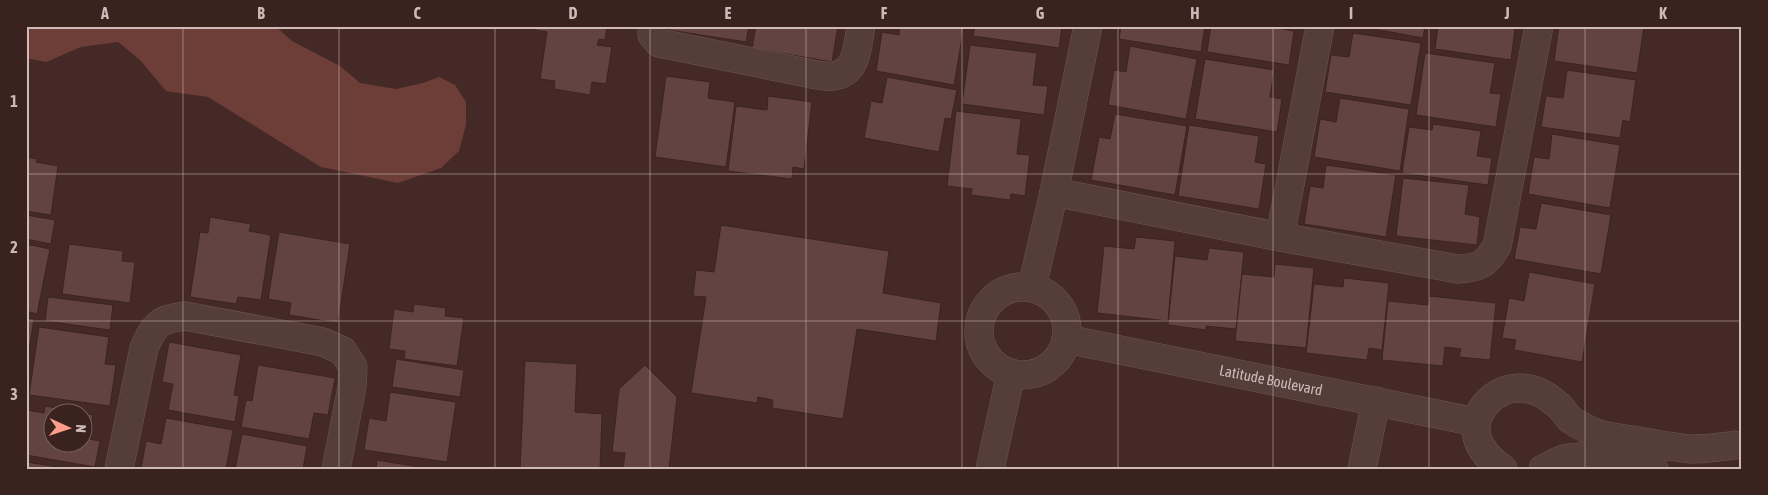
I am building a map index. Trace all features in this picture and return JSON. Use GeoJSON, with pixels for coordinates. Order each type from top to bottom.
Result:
{"type":"FeatureCollection","features":[{"type":"Feature","properties":{"kind":"street"},"geometry":{"type":"LineString","coordinates":[[652,26],[652,35],[659,43],[807,73],[832,76],[844,73],[854,64],[861,26]]}},
{"type":"Feature","properties":{"kind":"street"},"geometry":{"type":"LineString","coordinates":[[1032,287],[1054,192],[1088,26]]}},
{"type":"Feature","properties":{"kind":"street"},"geometry":{"type":"LineString","coordinates":[[1280,237],[1320,26]]}},
{"type":"Feature","properties":{"kind":"street"},"geometry":{"type":"LineString","coordinates":[[1054,192],[1280,237],[1458,269],[1474,268],[1489,259],[1497,246],[1539,26]]}},
{"type":"Feature","properties":{"kind":"street"},"geometry":{"type":"LineString","coordinates":[[1017,287],[1032,287],[1045,292],[1056,301],[1063,312],[1067,326],[1066,339],[1063,351],[1047,368],[1023,375],[998,367],[987,356],[981,343],[979,328],[983,313],[991,300],[1003,291],[1017,287]]}},
{"type":"Feature","properties":{"kind":"street"},"geometry":{"type":"LineString","coordinates":[[119,469],[144,348],[152,332],[166,318],[185,316],[323,342],[343,351],[353,367],[352,387],[336,469]]}},
{"type":"Feature","properties":{"kind":"street","name":"Latitude Boulevard"},"geometry":{"type":"LineString","coordinates":[[1066,339],[1476,422]]}},
{"type":"Feature","properties":{"kind":"street"},"geometry":{"type":"LineString","coordinates":[[990,469],[1012,373]]}},
{"type":"Feature","properties":{"kind":"street"},"geometry":{"type":"LineString","coordinates":[[1503,469],[1484,453],[1477,437],[1476,422],[1481,410],[1490,399],[1502,392],[1517,388],[1533,390],[1548,397],[1572,420],[1593,432],[1615,438],[1695,449],[1738,443]]}},
{"type":"Feature","properties":{"kind":"street"},"geometry":{"type":"LineString","coordinates":[[1362,469],[1376,401]]}},
{"type":"Feature","properties":{"kind":"street"},"geometry":{"type":"LineString","coordinates":[[1719,469],[1722,460],[1738,443]]}},
{"type":"Feature","properties":{"kind":"street"},"geometry":{"type":"LineString","coordinates":[[1543,469],[1568,458],[1590,457],[1654,469]]}},
{"type":"Feature","properties":{"kind":"shaded area"},"geometry":{"type":"Polygon","coordinates":[[[26,26],[275,26],[292,41],[340,66],[360,83],[396,89],[439,77],[455,85],[466,102],[466,125],[459,151],[441,168],[398,183],[321,167],[208,97],[166,91],[140,60],[118,42],[81,47],[46,62],[26,58],[26,26]]]}},
{"type":"Feature","properties":{"kind":"building"},"geometry":{"type":"Polygon","coordinates":[[[535,26],[607,26],[605,40],[599,39],[597,45],[612,47],[606,84],[592,82],[590,95],[554,89],[555,81],[540,79],[547,32],[535,30],[535,26]]]}},
{"type":"Feature","properties":{"kind":"building"},"geometry":{"type":"Polygon","coordinates":[[[669,26],[749,26],[746,42],[669,30],[669,26]]]}},
{"type":"Feature","properties":{"kind":"building"},"geometry":{"type":"Polygon","coordinates":[[[756,26],[838,26],[832,62],[752,48],[756,26]]]}},
{"type":"Feature","properties":{"kind":"building"},"geometry":{"type":"Polygon","coordinates":[[[900,26],[964,26],[954,85],[876,71],[882,32],[899,35],[900,26]]]}},
{"type":"Feature","properties":{"kind":"building"},"geometry":{"type":"Polygon","coordinates":[[[975,26],[1062,26],[1059,48],[973,36],[975,26]]]}},
{"type":"Feature","properties":{"kind":"building"},"geometry":{"type":"Polygon","coordinates":[[[1121,26],[1205,26],[1201,52],[1119,39],[1121,26]]]}},
{"type":"Feature","properties":{"kind":"building"},"geometry":{"type":"Polygon","coordinates":[[[1211,26],[1283,26],[1282,29],[1294,31],[1289,65],[1207,52],[1211,26]]]}},
{"type":"Feature","properties":{"kind":"building"},"geometry":{"type":"Polygon","coordinates":[[[1358,26],[1425,26],[1423,38],[1358,26]]]}},
{"type":"Feature","properties":{"kind":"building"},"geometry":{"type":"Polygon","coordinates":[[[1438,26],[1502,26],[1515,29],[1511,60],[1435,49],[1438,26]]]}},
{"type":"Feature","properties":{"kind":"building"},"geometry":{"type":"Polygon","coordinates":[[[1559,26],[1644,26],[1637,73],[1554,61],[1559,26]]]}},
{"type":"Feature","properties":{"kind":"building"},"geometry":{"type":"Polygon","coordinates":[[[1353,33],[1421,43],[1411,105],[1325,92],[1331,55],[1349,57],[1353,33]]]}},
{"type":"Feature","properties":{"kind":"building"},"geometry":{"type":"Polygon","coordinates":[[[970,45],[1037,53],[1033,85],[1048,86],[1044,115],[962,104],[970,45]]]}},
{"type":"Feature","properties":{"kind":"building"},"geometry":{"type":"Polygon","coordinates":[[[1130,46],[1197,59],[1186,119],[1108,105],[1114,70],[1126,72],[1130,46]]]}},
{"type":"Feature","properties":{"kind":"building"},"geometry":{"type":"Polygon","coordinates":[[[1425,53],[1495,63],[1490,93],[1501,94],[1496,127],[1416,115],[1425,53]]]}},
{"type":"Feature","properties":{"kind":"building"},"geometry":{"type":"Polygon","coordinates":[[[1205,59],[1274,70],[1270,97],[1282,99],[1277,132],[1195,119],[1205,59]]]}},
{"type":"Feature","properties":{"kind":"building"},"geometry":{"type":"Polygon","coordinates":[[[1567,70],[1636,80],[1630,122],[1623,120],[1620,138],[1541,127],[1546,96],[1563,98],[1567,70]]]}},
{"type":"Feature","properties":{"kind":"building"},"geometry":{"type":"Polygon","coordinates":[[[666,76],[710,82],[708,98],[735,102],[726,167],[655,157],[666,76]]]}},
{"type":"Feature","properties":{"kind":"building"},"geometry":{"type":"Polygon","coordinates":[[[887,77],[957,90],[951,119],[945,118],[939,152],[864,138],[871,101],[882,103],[887,77]]]}},
{"type":"Feature","properties":{"kind":"building"},"geometry":{"type":"Polygon","coordinates":[[[768,96],[812,102],[804,169],[793,167],[792,179],[728,171],[736,106],[767,110],[768,96]]]}},
{"type":"Feature","properties":{"kind":"building"},"geometry":{"type":"Polygon","coordinates":[[[1340,98],[1409,109],[1400,171],[1314,157],[1320,119],[1336,122],[1340,98]]]}},
{"type":"Feature","properties":{"kind":"building"},"geometry":{"type":"Polygon","coordinates":[[[956,111],[1021,119],[1017,154],[1030,155],[1025,196],[1011,194],[1010,200],[971,195],[972,189],[947,186],[956,111]]]}},
{"type":"Feature","properties":{"kind":"building"},"geometry":{"type":"Polygon","coordinates":[[[1115,114],[1187,126],[1175,195],[1091,180],[1099,137],[1110,139],[1115,114]]]}},
{"type":"Feature","properties":{"kind":"building"},"geometry":{"type":"Polygon","coordinates":[[[1433,124],[1481,131],[1477,156],[1492,158],[1488,185],[1402,173],[1409,127],[1432,130],[1433,124]]]}},
{"type":"Feature","properties":{"kind":"building"},"geometry":{"type":"Polygon","coordinates":[[[1189,125],[1259,136],[1255,162],[1266,164],[1259,209],[1178,196],[1189,125]]]}},
{"type":"Feature","properties":{"kind":"building"},"geometry":{"type":"Polygon","coordinates":[[[1552,134],[1620,145],[1610,208],[1528,194],[1534,157],[1549,159],[1552,134]]]}},
{"type":"Feature","properties":{"kind":"building"},"geometry":{"type":"Polygon","coordinates":[[[26,157],[37,159],[36,162],[58,166],[51,215],[26,211],[26,157]]]}},
{"type":"Feature","properties":{"kind":"building"},"geometry":{"type":"Polygon","coordinates":[[[1326,165],[1396,175],[1386,237],[1304,224],[1310,186],[1323,188],[1326,165]]]}},
{"type":"Feature","properties":{"kind":"building"},"geometry":{"type":"Polygon","coordinates":[[[1403,178],[1469,185],[1465,214],[1480,217],[1477,245],[1396,236],[1403,178]]]}},
{"type":"Feature","properties":{"kind":"building"},"geometry":{"type":"Polygon","coordinates":[[[1541,203],[1611,215],[1601,274],[1514,259],[1520,227],[1536,229],[1541,203]]]}},
{"type":"Feature","properties":{"kind":"building"},"geometry":{"type":"Polygon","coordinates":[[[26,215],[55,220],[51,244],[26,239],[26,215]]]}},
{"type":"Feature","properties":{"kind":"building"},"geometry":{"type":"Polygon","coordinates":[[[210,217],[251,224],[249,231],[271,235],[261,300],[238,297],[236,304],[190,297],[200,232],[208,233],[210,217]]]}},
{"type":"Feature","properties":{"kind":"building"},"geometry":{"type":"Polygon","coordinates":[[[721,225],[889,251],[883,293],[941,303],[936,341],[857,329],[843,419],[772,408],[773,400],[758,397],[757,403],[691,393],[706,297],[693,296],[696,270],[714,272],[721,225]]]}},
{"type":"Feature","properties":{"kind":"building"},"geometry":{"type":"Polygon","coordinates":[[[279,232],[350,244],[338,323],[289,315],[291,303],[268,299],[279,232]]]}},
{"type":"Feature","properties":{"kind":"building"},"geometry":{"type":"Polygon","coordinates":[[[1136,237],[1175,241],[1168,321],[1097,313],[1104,246],[1134,249],[1136,237]]]}},
{"type":"Feature","properties":{"kind":"building"},"geometry":{"type":"Polygon","coordinates":[[[26,244],[50,249],[37,314],[26,311],[26,244]]]}},
{"type":"Feature","properties":{"kind":"building"},"geometry":{"type":"Polygon","coordinates":[[[69,244],[123,251],[122,261],[135,262],[130,303],[62,294],[69,244]]]}},
{"type":"Feature","properties":{"kind":"building"},"geometry":{"type":"Polygon","coordinates":[[[1209,248],[1244,252],[1236,329],[1206,326],[1206,330],[1168,325],[1175,256],[1207,260],[1209,248]]]}},
{"type":"Feature","properties":{"kind":"building"},"geometry":{"type":"Polygon","coordinates":[[[1275,264],[1314,268],[1306,348],[1235,341],[1242,274],[1274,277],[1275,264]]]}},
{"type":"Feature","properties":{"kind":"building"},"geometry":{"type":"Polygon","coordinates":[[[1529,272],[1595,284],[1582,362],[1514,350],[1516,340],[1502,338],[1509,298],[1524,301],[1529,272]]]}},
{"type":"Feature","properties":{"kind":"building"},"geometry":{"type":"Polygon","coordinates":[[[1344,278],[1389,283],[1382,350],[1369,348],[1367,360],[1306,353],[1314,284],[1343,287],[1344,278]]]}},
{"type":"Feature","properties":{"kind":"building"},"geometry":{"type":"Polygon","coordinates":[[[1429,296],[1496,303],[1490,360],[1459,357],[1461,349],[1445,347],[1443,366],[1382,360],[1388,301],[1428,305],[1429,296]]]}},
{"type":"Feature","properties":{"kind":"building"},"geometry":{"type":"Polygon","coordinates":[[[48,297],[113,305],[110,330],[45,321],[48,297]]]}},
{"type":"Feature","properties":{"kind":"building"},"geometry":{"type":"Polygon","coordinates":[[[414,304],[446,308],[445,316],[464,318],[457,366],[404,359],[405,351],[389,349],[394,309],[413,312],[414,304]]]}},
{"type":"Feature","properties":{"kind":"building"},"geometry":{"type":"Polygon","coordinates":[[[26,318],[34,319],[26,370],[26,318]]]}},
{"type":"Feature","properties":{"kind":"building"},"geometry":{"type":"Polygon","coordinates":[[[39,327],[109,337],[105,364],[116,365],[110,406],[92,404],[92,402],[29,395],[39,327]]]}},
{"type":"Feature","properties":{"kind":"building"},"geometry":{"type":"Polygon","coordinates":[[[169,342],[241,355],[234,395],[239,396],[235,422],[168,410],[173,384],[162,382],[169,342]]]}},
{"type":"Feature","properties":{"kind":"building"},"geometry":{"type":"Polygon","coordinates":[[[396,359],[464,370],[460,397],[392,387],[396,359]]]}},
{"type":"Feature","properties":{"kind":"building"},"geometry":{"type":"Polygon","coordinates":[[[525,361],[577,364],[575,412],[602,414],[600,469],[520,469],[525,361]]]}},
{"type":"Feature","properties":{"kind":"building"},"geometry":{"type":"Polygon","coordinates":[[[258,365],[335,378],[328,415],[314,413],[309,439],[241,427],[246,400],[252,401],[258,365]]]}},
{"type":"Feature","properties":{"kind":"building"},"geometry":{"type":"Polygon","coordinates":[[[645,365],[677,397],[669,469],[623,469],[625,453],[612,452],[619,389],[645,365]]]}},
{"type":"Feature","properties":{"kind":"building"},"geometry":{"type":"Polygon","coordinates":[[[390,392],[456,402],[447,462],[364,450],[369,418],[386,421],[390,392]]]}},
{"type":"Feature","properties":{"kind":"building"},"geometry":{"type":"Polygon","coordinates":[[[26,410],[42,413],[42,452],[92,452],[92,440],[100,441],[95,467],[26,455],[26,410]]]}},
{"type":"Feature","properties":{"kind":"building"},"geometry":{"type":"Polygon","coordinates":[[[166,418],[233,430],[226,469],[141,469],[146,441],[161,444],[166,418]]]}},
{"type":"Feature","properties":{"kind":"building"},"geometry":{"type":"Polygon","coordinates":[[[242,434],[307,446],[303,469],[235,469],[242,434]]]}},
{"type":"Feature","properties":{"kind":"building"},"geometry":{"type":"Polygon","coordinates":[[[377,460],[430,469],[376,469],[377,460]]]}},
{"type":"Feature","properties":{"kind":"building"},"geometry":{"type":"Polygon","coordinates":[[[26,462],[71,469],[26,469],[26,462]]]}}]}
